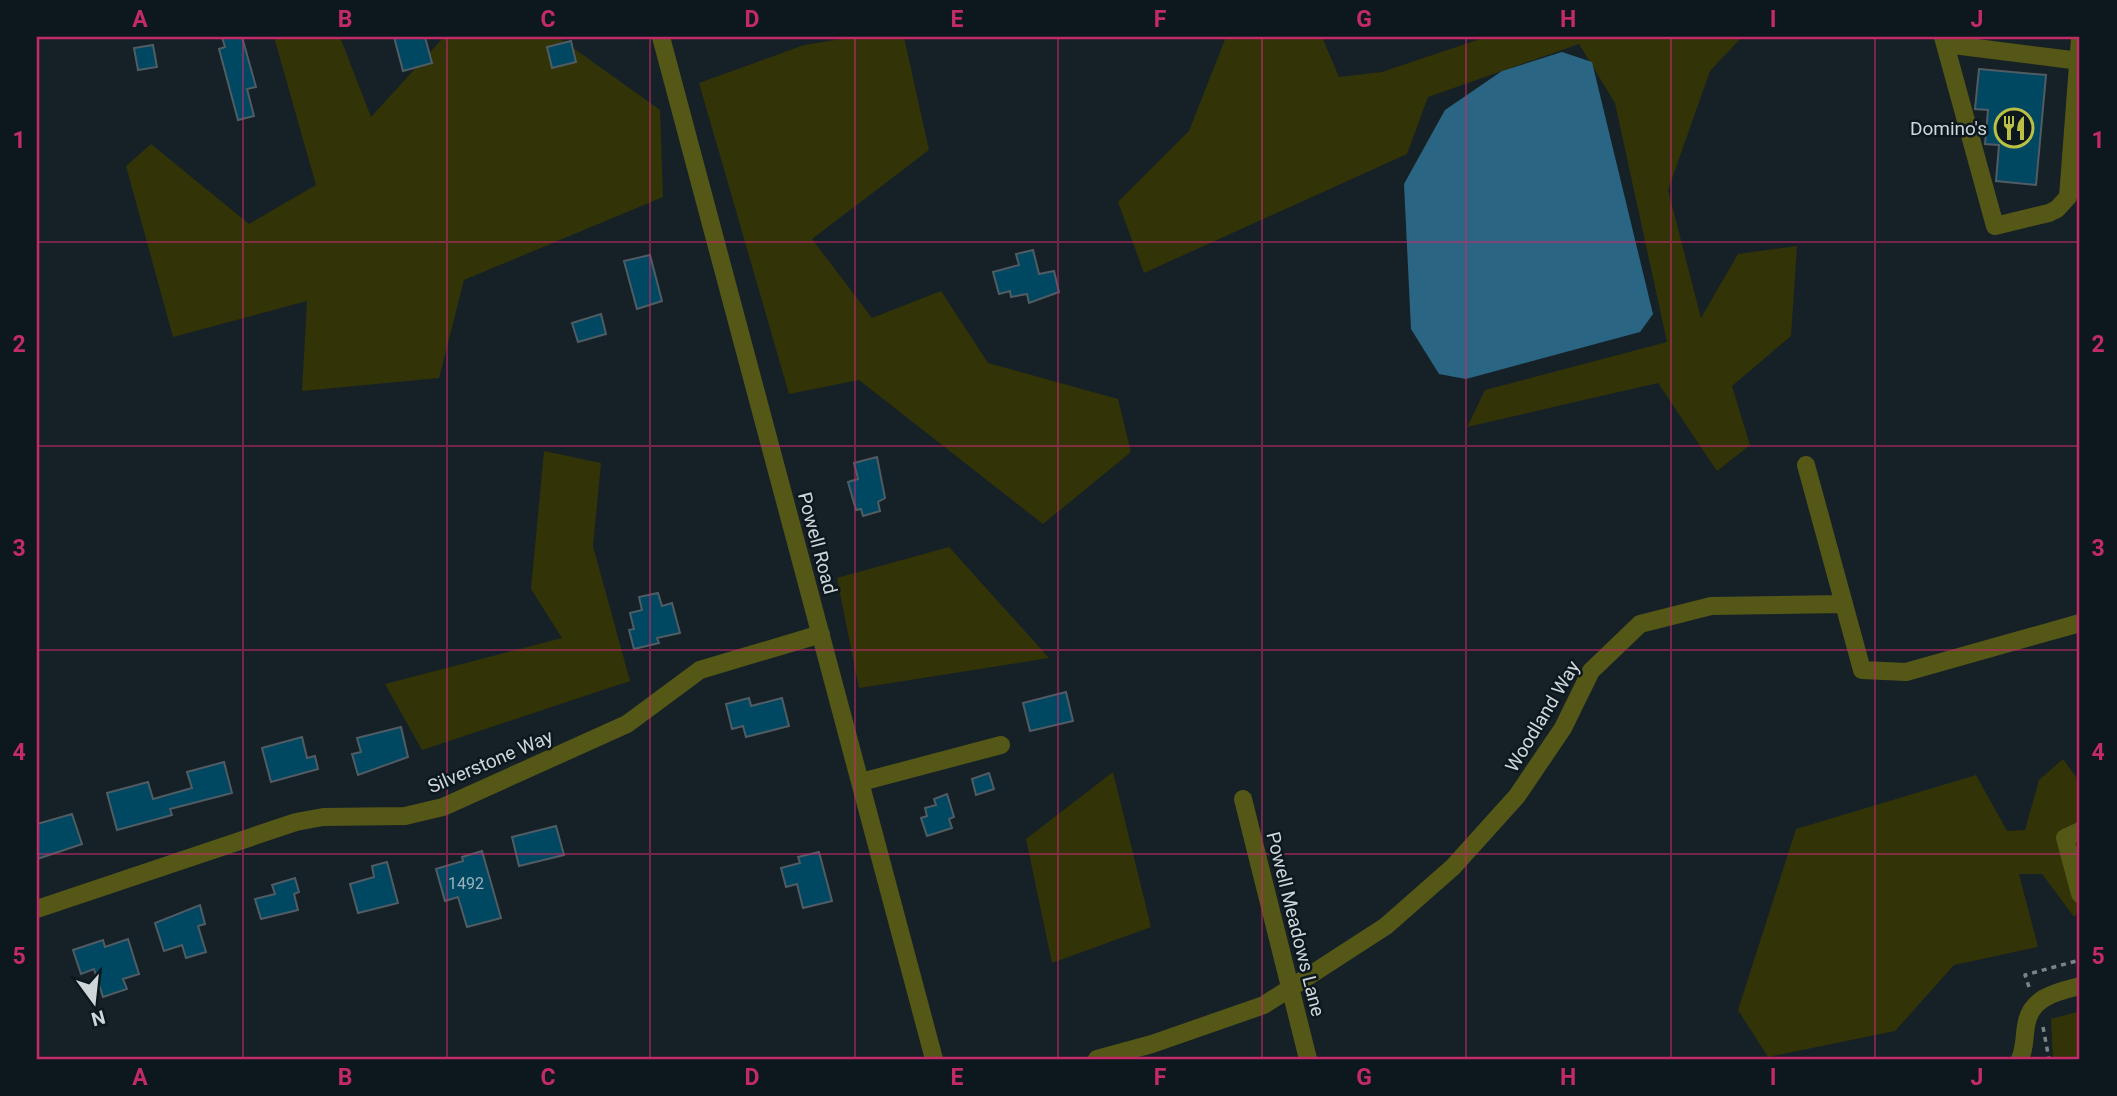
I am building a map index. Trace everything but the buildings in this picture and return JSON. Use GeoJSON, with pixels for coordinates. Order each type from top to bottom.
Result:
{"type":"FeatureCollection","features":[{"type":"Feature","properties":{"kind":"street","name":"Powell Road"},"geometry":{"type":"LineString","coordinates":[[661,37],[934,1059]]}},
{"type":"Feature","properties":{"kind":"street"},"geometry":{"type":"LineString","coordinates":[[2079,61],[1944,40],[1995,226],[2049,213],[2068,197],[2079,61],[2080,39]]}},
{"type":"Feature","properties":{"kind":"street"},"geometry":{"type":"LineString","coordinates":[[1806,465],[1862,670],[1906,672],[2080,623]]}},
{"type":"Feature","properties":{"kind":"street","name":"Woodland Way"},"geometry":{"type":"LineString","coordinates":[[1097,1059],[1117,1057],[1264,1005],[1386,926],[1453,867],[1517,796],[1563,728],[1591,671],[1640,624],[1710,606],[1842,604]]}},
{"type":"Feature","properties":{"kind":"street","name":"Silverstone Way"},"geometry":{"type":"LineString","coordinates":[[37,909],[296,822],[323,817],[405,816],[443,807],[627,724],[700,670],[821,635]]}},
{"type":"Feature","properties":{"kind":"street"},"geometry":{"type":"LineString","coordinates":[[860,782],[1001,745]]}},
{"type":"Feature","properties":{"kind":"street","name":"Powell Meadows Lane"},"geometry":{"type":"LineString","coordinates":[[1243,799],[1308,1059]]}},
{"type":"Feature","properties":{"kind":"street"},"geometry":{"type":"LineString","coordinates":[[2080,831],[2065,838],[2080,894]]}},
{"type":"Feature","properties":{"kind":"street"},"geometry":{"type":"LineString","coordinates":[[2020,1059],[2028,1014],[2034,1006],[2045,996],[2080,986]]}},
{"type":"Feature","properties":{"kind":"shaded area"},"geometry":{"type":"Polygon","coordinates":[[[274,37],[340,37],[371,117],[444,37],[558,37],[660,110],[663,197],[464,280],[439,378],[302,391],[307,301],[173,337],[126,166],[151,144],[249,224],[316,185],[274,37]]]}},
{"type":"Feature","properties":{"kind":"shaded area"},"geometry":{"type":"Polygon","coordinates":[[[854,37],[904,37],[929,150],[812,239],[872,318],[941,291],[988,363],[1118,399],[1131,452],[1043,524],[859,380],[789,394],[699,83],[804,45],[854,37]]]}},
{"type":"Feature","properties":{"kind":"shaded area"},"geometry":{"type":"Polygon","coordinates":[[[1226,37],[1322,37],[1339,77],[1382,72],[1486,37],[1742,37],[1710,71],[1668,190],[1701,318],[1738,254],[1797,246],[1791,336],[1732,386],[1750,445],[1717,471],[1658,383],[1467,427],[1485,390],[1667,342],[1615,103],[1579,44],[1428,97],[1407,154],[1144,273],[1118,202],[1189,131],[1226,37]]]}},
{"type":"Feature","properties":{"kind":"shaded area"},"geometry":{"type":"Polygon","coordinates":[[[544,451],[601,463],[593,546],[630,681],[422,750],[385,684],[562,638],[531,589],[544,451]]]}},
{"type":"Feature","properties":{"kind":"shaded area"},"geometry":{"type":"Polygon","coordinates":[[[949,547],[1049,658],[859,688],[837,578],[949,547]]]}},
{"type":"Feature","properties":{"kind":"shaded area"},"geometry":{"type":"Polygon","coordinates":[[[2063,759],[2080,782],[2080,911],[2074,917],[2042,874],[2019,874],[2038,947],[1954,965],[1895,1031],[1768,1057],[1738,1010],[1796,829],[1976,775],[2007,831],[2025,830],[2039,780],[2063,759]]]}},
{"type":"Feature","properties":{"kind":"shaded area"},"geometry":{"type":"Polygon","coordinates":[[[1113,772],[1151,927],[1052,963],[1026,839],[1113,772]]]}},
{"type":"Feature","properties":{"kind":"shaded area"},"geometry":{"type":"Polygon","coordinates":[[[2080,1011],[2080,1059],[2053,1059],[2051,1019],[2080,1011]]]}},
{"type":"Feature","properties":{"kind":"water"},"geometry":{"type":"Polygon","coordinates":[[[1562,52],[1592,62],[1653,314],[1640,332],[1466,379],[1439,374],[1411,329],[1404,184],[1445,110],[1502,71],[1562,52]]]}},
{"type":"Feature","properties":{"kind":"place","name":"Domino's"},"geometry":{"type":"Point","coordinates":[2014,128]}}]}
